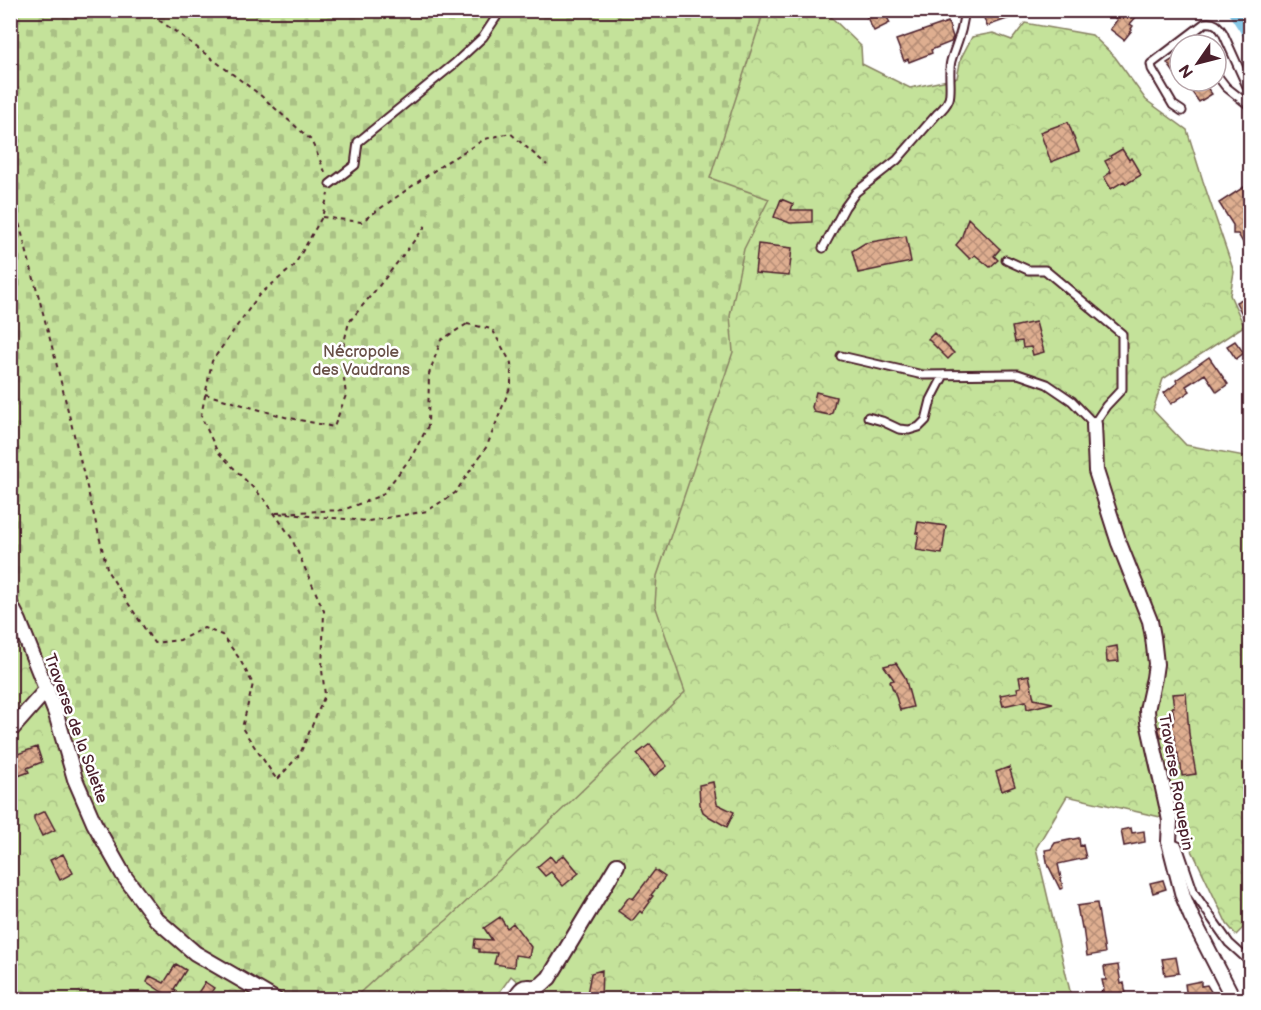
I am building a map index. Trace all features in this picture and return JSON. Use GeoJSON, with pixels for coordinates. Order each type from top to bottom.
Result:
{"type":"FeatureCollection","features":[{"type":"Feature","properties":{"kind":"street","name":"Traverse Roquepin"},"geometry":{"type":"LineString","coordinates":[[1094,424],[1096,471],[1119,543],[1150,621],[1153,637],[1156,663],[1148,722],[1170,821],[1168,842],[1191,916],[1234,999]]}},
{"type":"Feature","properties":{"kind":"street","name":"Traverse de la Salette"},"geometry":{"type":"LineString","coordinates":[[10,604],[56,714],[75,779],[94,823],[124,876],[156,919],[195,953],[276,999]]}},
{"type":"Feature","properties":{"kind":"street"},"geometry":{"type":"LineString","coordinates":[[10,731],[46,689]]}},
{"type":"Feature","properties":{"kind":"street"},"geometry":{"type":"LineString","coordinates":[[514,999],[521,988],[540,986],[549,978],[617,865]]}},
{"type":"Feature","properties":{"kind":"lane"},"geometry":{"type":"LineString","coordinates":[[330,184],[355,165],[358,142],[454,64],[483,37],[501,10]]}},
{"type":"Feature","properties":{"kind":"lane"},"geometry":{"type":"LineString","coordinates":[[823,248],[845,207],[856,192],[897,160],[944,108],[950,97],[951,63],[960,38],[964,10]]}},
{"type":"Feature","properties":{"kind":"lane"},"geometry":{"type":"LineString","coordinates":[[1191,33],[1205,23],[1212,22],[1218,25],[1223,33]]}},
{"type":"Feature","properties":{"kind":"lane"},"geometry":{"type":"LineString","coordinates":[[1228,44],[1251,93]]}},
{"type":"Feature","properties":{"kind":"lane"},"geometry":{"type":"LineString","coordinates":[[1168,51],[1151,64],[1152,69],[1173,105],[1182,111]]}},
{"type":"Feature","properties":{"kind":"lane"},"geometry":{"type":"LineString","coordinates":[[1228,89],[1251,106]]}},
{"type":"Feature","properties":{"kind":"lane"},"geometry":{"type":"LineString","coordinates":[[841,356],[923,375],[1018,374],[1047,384],[1064,395],[1094,424],[1106,406],[1122,389],[1122,334],[1045,270],[1028,270],[1006,260]]}},
{"type":"Feature","properties":{"kind":"lane"},"geometry":{"type":"LineString","coordinates":[[868,417],[899,429],[909,430],[919,427],[926,420],[931,400],[944,375]]}},
{"type":"Feature","properties":{"kind":"lane"},"geometry":{"type":"LineString","coordinates":[[1168,842],[1178,846],[1194,893],[1229,943],[1251,962]]}},
{"type":"Feature","properties":{"kind":"path"},"geometry":{"type":"LineString","coordinates":[[10,189],[108,572],[154,643],[180,640],[204,628],[222,635],[239,658],[253,684],[242,728],[277,780],[300,754],[326,695],[322,670],[324,611],[291,537],[265,500],[218,451],[201,416],[212,361],[259,295],[294,266],[322,217],[330,184],[311,140],[260,94],[144,10]]}},
{"type":"Feature","properties":{"kind":"path"},"geometry":{"type":"LineString","coordinates":[[322,217],[361,222],[445,163],[485,139],[510,133],[547,165]]}},
{"type":"Feature","properties":{"kind":"path"},"geometry":{"type":"LineString","coordinates":[[205,394],[285,417],[334,427],[346,395],[341,355],[349,322],[427,224]]}},
{"type":"Feature","properties":{"kind":"path"},"geometry":{"type":"LineString","coordinates":[[467,324],[492,329],[512,363],[511,385],[487,446],[455,493],[427,511],[368,521],[275,513],[343,510],[382,495],[412,456],[428,426],[429,374],[441,340],[467,324]]}},
{"type":"Feature","properties":{"kind":"green space","name":"Nécropole des Vaudrans"},"geometry":{"type":"Polygon","coordinates":[[[10,11],[764,11],[710,178],[769,199],[744,249],[730,316],[733,352],[657,576],[655,605],[685,692],[447,920],[391,964],[353,999],[280,999],[202,951],[169,925],[142,892],[96,813],[81,778],[35,649],[11,595],[10,11]]]}},
{"type":"Feature","properties":{"kind":"green space"},"geometry":{"type":"Polygon","coordinates":[[[672,11],[826,11],[861,46],[862,64],[910,88],[957,78],[961,58],[972,37],[993,33],[1012,40],[1025,23],[1092,35],[1115,57],[1146,100],[1187,130],[1234,272],[1230,295],[1244,326],[1163,379],[1153,410],[1186,445],[1250,457],[1250,921],[1236,935],[1227,924],[1178,821],[1067,796],[1036,848],[1071,999],[538,1000],[511,976],[494,1000],[11,999],[10,73],[672,11]]]}},
{"type":"Feature","properties":{"kind":"building"},"geometry":{"type":"Polygon","coordinates":[[[863,10],[883,10],[890,23],[874,31],[863,10]]]}},
{"type":"Feature","properties":{"kind":"building"},"geometry":{"type":"Polygon","coordinates":[[[981,10],[1027,10],[1027,12],[987,26],[981,10]]]}},
{"type":"Feature","properties":{"kind":"building"},"geometry":{"type":"Polygon","coordinates":[[[1120,10],[1128,10],[1136,17],[1130,24],[1133,26],[1132,30],[1124,40],[1110,29],[1117,20],[1115,18],[1120,10]]]}},
{"type":"Feature","properties":{"kind":"building"},"geometry":{"type":"Polygon","coordinates":[[[948,22],[953,37],[951,42],[931,50],[932,53],[909,62],[908,59],[904,61],[896,40],[948,22]]]}},
{"type":"Feature","properties":{"kind":"building"},"geometry":{"type":"Polygon","coordinates":[[[1193,93],[1212,94],[1199,102],[1193,93]]]}},
{"type":"Feature","properties":{"kind":"building"},"geometry":{"type":"Polygon","coordinates":[[[1068,122],[1079,151],[1051,162],[1040,132],[1068,122]]]}},
{"type":"Feature","properties":{"kind":"building"},"geometry":{"type":"Polygon","coordinates":[[[1122,149],[1129,160],[1131,158],[1141,175],[1126,184],[1124,181],[1111,189],[1104,177],[1111,172],[1105,161],[1122,149]]]}},
{"type":"Feature","properties":{"kind":"building"},"geometry":{"type":"Polygon","coordinates":[[[1247,185],[1251,191],[1251,257],[1238,234],[1233,234],[1233,225],[1219,203],[1247,185]]]}},
{"type":"Feature","properties":{"kind":"building"},"geometry":{"type":"Polygon","coordinates":[[[781,199],[793,204],[791,210],[812,210],[812,222],[790,223],[774,217],[781,199]]]}},
{"type":"Feature","properties":{"kind":"building"},"geometry":{"type":"Polygon","coordinates":[[[968,218],[1000,249],[994,256],[998,260],[990,267],[975,255],[970,259],[956,245],[961,239],[968,218]]]}},
{"type":"Feature","properties":{"kind":"building"},"geometry":{"type":"Polygon","coordinates":[[[906,236],[911,262],[858,273],[852,251],[865,243],[906,236]]]}},
{"type":"Feature","properties":{"kind":"building"},"geometry":{"type":"Polygon","coordinates":[[[758,244],[792,248],[789,276],[755,273],[758,244]]]}},
{"type":"Feature","properties":{"kind":"building"},"geometry":{"type":"Polygon","coordinates":[[[1244,298],[1251,310],[1251,332],[1236,302],[1244,298]]]}},
{"type":"Feature","properties":{"kind":"building"},"geometry":{"type":"Polygon","coordinates":[[[1036,322],[1044,352],[1033,355],[1031,347],[1023,348],[1022,341],[1015,342],[1012,327],[1036,322]]]}},
{"type":"Feature","properties":{"kind":"building"},"geometry":{"type":"Polygon","coordinates":[[[934,333],[954,353],[948,359],[928,339],[934,333]]]}},
{"type":"Feature","properties":{"kind":"building"},"geometry":{"type":"Polygon","coordinates":[[[1235,341],[1244,353],[1236,359],[1227,346],[1235,341]]]}},
{"type":"Feature","properties":{"kind":"building"},"geometry":{"type":"Polygon","coordinates":[[[1209,357],[1228,384],[1217,392],[1205,374],[1186,386],[1190,391],[1171,404],[1164,393],[1177,383],[1176,380],[1209,357]]]}},
{"type":"Feature","properties":{"kind":"building"},"geometry":{"type":"Polygon","coordinates":[[[816,392],[836,397],[832,413],[829,415],[814,412],[812,407],[816,392]]]}},
{"type":"Feature","properties":{"kind":"building"},"geometry":{"type":"Polygon","coordinates":[[[918,522],[946,526],[942,554],[916,550],[918,522]]]}},
{"type":"Feature","properties":{"kind":"building"},"geometry":{"type":"Polygon","coordinates":[[[1117,646],[1119,661],[1107,662],[1106,648],[1117,646]]]}},
{"type":"Feature","properties":{"kind":"building"},"geometry":{"type":"Polygon","coordinates":[[[896,663],[905,677],[913,707],[900,710],[890,681],[894,680],[884,666],[896,663]]]}},
{"type":"Feature","properties":{"kind":"building"},"geometry":{"type":"Polygon","coordinates":[[[1029,675],[1034,699],[1053,703],[1027,709],[1026,701],[1003,706],[1000,695],[1018,692],[1017,688],[1021,687],[1019,677],[1029,675]]]}},
{"type":"Feature","properties":{"kind":"building"},"geometry":{"type":"Polygon","coordinates":[[[1186,693],[1189,734],[1196,774],[1182,776],[1174,735],[1161,737],[1158,727],[1173,725],[1172,694],[1186,693]]]}},
{"type":"Feature","properties":{"kind":"building"},"geometry":{"type":"Polygon","coordinates":[[[650,744],[667,766],[654,776],[637,754],[650,744]]]}},
{"type":"Feature","properties":{"kind":"building"},"geometry":{"type":"Polygon","coordinates":[[[37,747],[42,762],[27,768],[29,772],[18,776],[14,764],[17,763],[12,756],[37,747]]]}},
{"type":"Feature","properties":{"kind":"building"},"geometry":{"type":"Polygon","coordinates":[[[1009,767],[1015,786],[1002,791],[996,772],[1009,767]]]}},
{"type":"Feature","properties":{"kind":"building"},"geometry":{"type":"Polygon","coordinates":[[[713,782],[717,804],[734,812],[727,827],[703,812],[700,804],[699,785],[713,782]]]}},
{"type":"Feature","properties":{"kind":"building"},"geometry":{"type":"Polygon","coordinates":[[[45,811],[55,830],[42,836],[34,816],[45,811]]]}},
{"type":"Feature","properties":{"kind":"building"},"geometry":{"type":"Polygon","coordinates":[[[1131,828],[1132,833],[1144,831],[1145,842],[1124,846],[1121,830],[1131,828]]]}},
{"type":"Feature","properties":{"kind":"building"},"geometry":{"type":"Polygon","coordinates":[[[1079,838],[1086,858],[1058,864],[1063,888],[1060,889],[1048,867],[1045,850],[1051,849],[1055,843],[1079,838]]]}},
{"type":"Feature","properties":{"kind":"building"},"geometry":{"type":"Polygon","coordinates":[[[63,854],[73,873],[60,880],[50,860],[63,854]]]}},
{"type":"Feature","properties":{"kind":"building"},"geometry":{"type":"Polygon","coordinates":[[[564,855],[579,873],[563,886],[551,872],[545,876],[537,867],[550,856],[555,862],[564,855]]]}},
{"type":"Feature","properties":{"kind":"building"},"geometry":{"type":"Polygon","coordinates":[[[655,870],[665,877],[651,895],[653,896],[650,902],[642,913],[640,911],[632,921],[618,911],[629,897],[633,899],[655,870]]]}},
{"type":"Feature","properties":{"kind":"building"},"geometry":{"type":"Polygon","coordinates":[[[1163,880],[1166,889],[1153,893],[1150,883],[1163,880]]]}},
{"type":"Feature","properties":{"kind":"building"},"geometry":{"type":"Polygon","coordinates":[[[1097,903],[1105,953],[1087,956],[1077,906],[1097,903]]]}},
{"type":"Feature","properties":{"kind":"building"},"geometry":{"type":"Polygon","coordinates":[[[500,917],[507,928],[513,923],[531,947],[529,957],[515,955],[514,967],[494,964],[497,953],[479,952],[479,949],[474,948],[475,939],[492,940],[484,928],[500,917]]]}},
{"type":"Feature","properties":{"kind":"building"},"geometry":{"type":"Polygon","coordinates":[[[1176,957],[1179,973],[1165,975],[1162,959],[1176,957]]]}},
{"type":"Feature","properties":{"kind":"building"},"geometry":{"type":"Polygon","coordinates":[[[176,964],[186,970],[171,998],[147,982],[150,976],[164,983],[176,964]]]}},
{"type":"Feature","properties":{"kind":"building"},"geometry":{"type":"Polygon","coordinates":[[[1118,965],[1121,984],[1124,983],[1127,999],[1105,999],[1105,995],[1101,992],[1104,989],[1102,980],[1106,980],[1104,967],[1118,965]]]}},
{"type":"Feature","properties":{"kind":"building"},"geometry":{"type":"Polygon","coordinates":[[[602,970],[601,999],[586,999],[591,973],[602,970]]]}},
{"type":"Feature","properties":{"kind":"building"},"geometry":{"type":"Polygon","coordinates":[[[1201,981],[1201,986],[1207,985],[1215,998],[1199,999],[1198,996],[1187,998],[1185,984],[1201,981]]]}},
{"type":"Feature","properties":{"kind":"building"},"geometry":{"type":"Polygon","coordinates":[[[205,982],[214,988],[207,999],[194,999],[205,982]]]}},
{"type":"Feature","properties":{"kind":"waterway"},"geometry":{"type":"LineString","coordinates":[[1233,10],[1250,36]]}}]}
